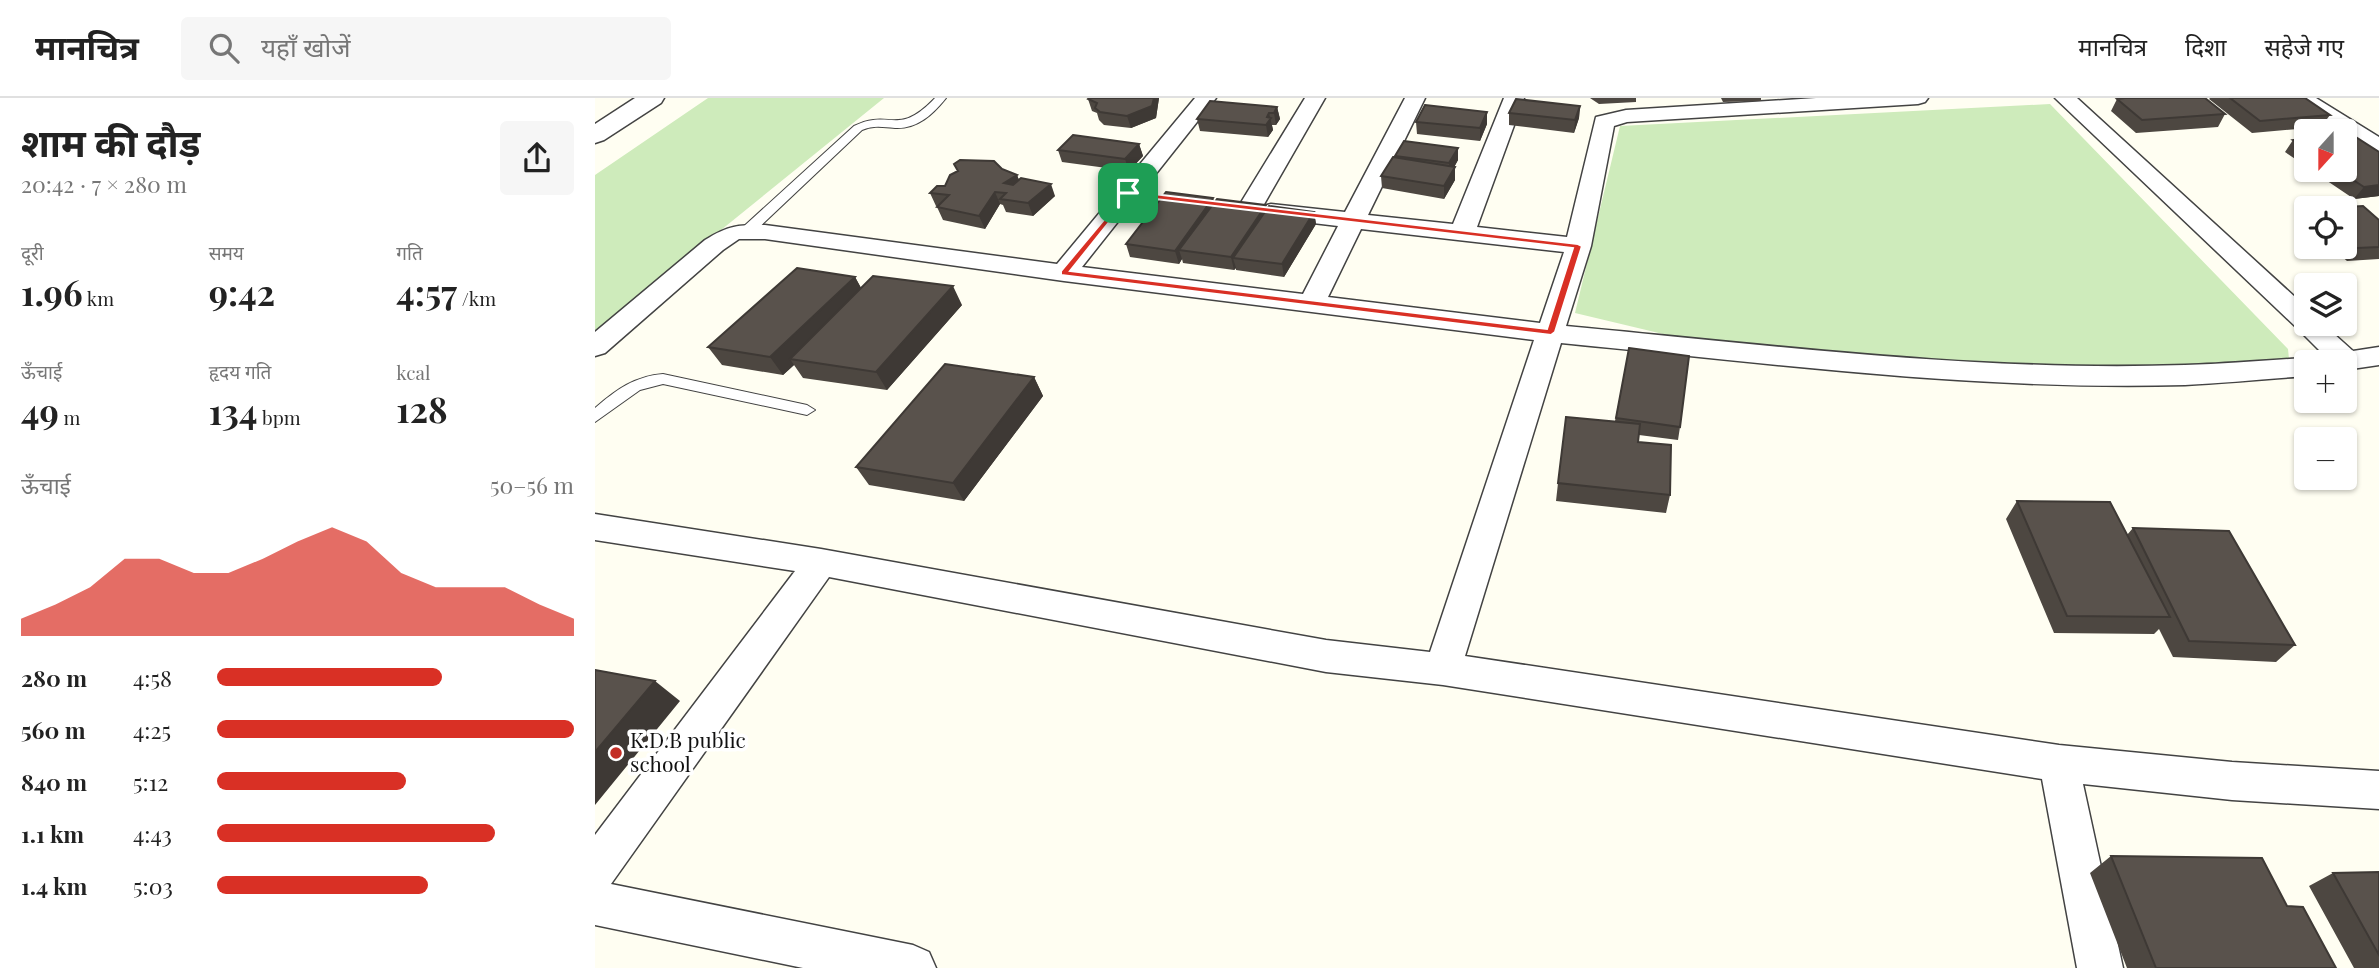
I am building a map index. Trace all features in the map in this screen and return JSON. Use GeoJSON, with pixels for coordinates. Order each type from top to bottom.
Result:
{"type":"FeatureCollection","features":[{"type":"Feature","properties":{"kind":"street"},"geometry":{"type":"LineString","coordinates":[[595,135],[652,98]]}},
{"type":"Feature","properties":{"kind":"street"},"geometry":{"type":"LineString","coordinates":[[1064,273],[1206,98]]}},
{"type":"Feature","properties":{"kind":"street"},"geometry":{"type":"LineString","coordinates":[[1249,209],[1315,98]]}},
{"type":"Feature","properties":{"kind":"street"},"geometry":{"type":"LineString","coordinates":[[1312,302],[1415,98]]}},
{"type":"Feature","properties":{"kind":"street"},"geometry":{"type":"LineString","coordinates":[[1462,234],[1514,98]]}},
{"type":"Feature","properties":{"kind":"street"},"geometry":{"type":"LineString","coordinates":[[1443,669],[1578,246],[1604,122],[1626,116],[1918,98]]}},
{"type":"Feature","properties":{"kind":"street"},"geometry":{"type":"LineString","coordinates":[[2065,98],[2294,311]]}},
{"type":"Feature","properties":{"kind":"street"},"geometry":{"type":"LineString","coordinates":[[2301,98],[2379,147]]}},
{"type":"Feature","properties":{"kind":"street"},"geometry":{"type":"LineString","coordinates":[[1128,193],[1155,197]]}},
{"type":"Feature","properties":{"kind":"street"},"geometry":{"type":"LineString","coordinates":[[1222,205],[1578,246]]}},
{"type":"Feature","properties":{"kind":"street"},"geometry":{"type":"LineString","coordinates":[[595,347],[722,238],[734,232],[747,231],[1064,273],[1551,332],[1814,359],[1998,373],[2185,375],[2294,368]]}},
{"type":"Feature","properties":{"kind":"street"},"geometry":{"type":"LineString","coordinates":[[2319,336],[2332,350]]}},
{"type":"Feature","properties":{"kind":"street"},"geometry":{"type":"LineString","coordinates":[[2357,360],[2379,356]]}},
{"type":"Feature","properties":{"kind":"street"},"geometry":{"type":"LineString","coordinates":[[595,527],[821,562],[1326,656],[1443,669],[2059,763],[2232,781],[2379,790]]}},
{"type":"Feature","properties":{"kind":"street"},"geometry":{"type":"LineString","coordinates":[[595,870],[821,562]]}},
{"type":"Feature","properties":{"kind":"street"},"geometry":{"type":"LineString","coordinates":[[2059,763],[2100,968]]}},
{"type":"Feature","properties":{"kind":"street"},"geometry":{"type":"LineString","coordinates":[[595,903],[913,968]]}},
{"type":"Feature","properties":{"kind":"lane"},"geometry":{"type":"LineString","coordinates":[[747,231],[858,128],[874,122],[905,125],[913,122],[941,98]]}},
{"type":"Feature","properties":{"kind":"lane"},"geometry":{"type":"LineString","coordinates":[[595,417],[635,384],[649,379],[663,379],[807,410]]}},
{"type":"Feature","properties":{"kind":"green space"},"geometry":{"type":"Polygon","coordinates":[[[708,98],[884,98],[595,332],[595,175],[708,98]]]}},
{"type":"Feature","properties":{"kind":"green space"},"geometry":{"type":"Polygon","coordinates":[[[2050,104],[2288,349],[2289,359],[2185,375],[1998,373],[1684,339],[1575,313],[1620,126],[2050,104]]]}},
{"type":"Feature","properties":{"kind":"building"},"geometry":{"type":"Polygon","coordinates":[[[1089,98],[1154,98],[1152,106],[1127,116],[1100,112],[1095,108],[1097,103],[1089,98]]]}},
{"type":"Feature","properties":{"kind":"building"},"geometry":{"type":"Polygon","coordinates":[[[2205,98],[2225,114],[2142,120],[2117,99],[2205,98]]]}},
{"type":"Feature","properties":{"kind":"building"},"geometry":{"type":"Polygon","coordinates":[[[2230,98],[2305,98],[2330,115],[2260,121],[2230,98]]]}},
{"type":"Feature","properties":{"kind":"building"},"geometry":{"type":"Polygon","coordinates":[[[1516,99],[1580,106],[1575,120],[1509,113],[1516,99]]]}},
{"type":"Feature","properties":{"kind":"building"},"geometry":{"type":"Polygon","coordinates":[[[1210,101],[1277,107],[1274,113],[1269,113],[1267,117],[1271,118],[1266,125],[1197,119],[1210,101]]]}},
{"type":"Feature","properties":{"kind":"building"},"geometry":{"type":"Polygon","coordinates":[[[1425,105],[1487,112],[1480,128],[1416,122],[1425,105]]]}},
{"type":"Feature","properties":{"kind":"building"},"geometry":{"type":"Polygon","coordinates":[[[1073,135],[1139,144],[1125,159],[1058,150],[1073,135]]]}},
{"type":"Feature","properties":{"kind":"building"},"geometry":{"type":"Polygon","coordinates":[[[2357,138],[2379,152],[2379,185],[2364,187],[2356,182],[2357,138]]]}},
{"type":"Feature","properties":{"kind":"building"},"geometry":{"type":"Polygon","coordinates":[[[1404,141],[1458,148],[1449,163],[1395,156],[1404,141]]]}},
{"type":"Feature","properties":{"kind":"building"},"geometry":{"type":"Polygon","coordinates":[[[1393,157],[1455,167],[1444,186],[1381,176],[1393,157]]]}},
{"type":"Feature","properties":{"kind":"building"},"geometry":{"type":"Polygon","coordinates":[[[960,160],[994,161],[1002,169],[1017,175],[1004,183],[1013,185],[1021,178],[1051,184],[1028,203],[1000,199],[1006,193],[995,192],[979,216],[937,207],[949,195],[930,193],[937,186],[945,186],[950,175],[958,171],[954,164],[960,160]]]}},
{"type":"Feature","properties":{"kind":"building"},"geometry":{"type":"Polygon","coordinates":[[[1166,192],[1213,198],[1175,251],[1126,244],[1166,192]]]}},
{"type":"Feature","properties":{"kind":"building"},"geometry":{"type":"Polygon","coordinates":[[[1217,199],[1266,205],[1231,257],[1179,250],[1217,199]]]}},
{"type":"Feature","properties":{"kind":"building"},"geometry":{"type":"Polygon","coordinates":[[[1269,206],[1314,212],[1282,264],[1233,258],[1269,206]]]}},
{"type":"Feature","properties":{"kind":"building"},"geometry":{"type":"Polygon","coordinates":[[[2357,206],[2363,206],[2379,220],[2379,247],[2357,248],[2357,206]]]}},
{"type":"Feature","properties":{"kind":"building"},"geometry":{"type":"Polygon","coordinates":[[[797,268],[855,277],[770,357],[708,347],[797,268]]]}},
{"type":"Feature","properties":{"kind":"building"},"geometry":{"type":"Polygon","coordinates":[[[873,276],[953,286],[876,372],[790,359],[873,276]]]}},
{"type":"Feature","properties":{"kind":"building"},"geometry":{"type":"Polygon","coordinates":[[[1629,348],[1689,356],[1680,427],[1616,418],[1629,348]]]}},
{"type":"Feature","properties":{"kind":"building"},"geometry":{"type":"Polygon","coordinates":[[[945,364],[1034,377],[953,483],[856,467],[945,364]]]}},
{"type":"Feature","properties":{"kind":"building"},"geometry":{"type":"Polygon","coordinates":[[[1566,417],[1640,424],[1638,442],[1671,445],[1670,495],[1558,483],[1566,417]]]}},
{"type":"Feature","properties":{"kind":"building"},"geometry":{"type":"Polygon","coordinates":[[[2017,501],[2110,502],[2170,617],[2067,616],[2017,501]]]}},
{"type":"Feature","properties":{"kind":"building"},"geometry":{"type":"Polygon","coordinates":[[[2133,528],[2229,531],[2295,645],[2189,641],[2133,528]]]}},
{"type":"Feature","properties":{"kind":"building"},"geometry":{"type":"Polygon","coordinates":[[[595,670],[655,681],[595,752],[595,670]]]}},
{"type":"Feature","properties":{"kind":"building"},"geometry":{"type":"Polygon","coordinates":[[[2111,856],[2262,858],[2287,906],[2303,907],[2336,968],[2156,968],[2111,856]]]}},
{"type":"Feature","properties":{"kind":"building"},"geometry":{"type":"Polygon","coordinates":[[[2379,872],[2379,955],[2333,873],[2379,872]]]}},
{"type":"Feature","properties":{"kind":"place","name":"K.D.B public school"},"geometry":{"type":"Point","coordinates":[616,753]}},
{"type":"Feature","properties":{"kind":"route"},"geometry":{"type":"LineString","coordinates":[[1128,193],[1353,222],[1578,246],[1551,332],[1064,273],[1128,193]]}}]}
